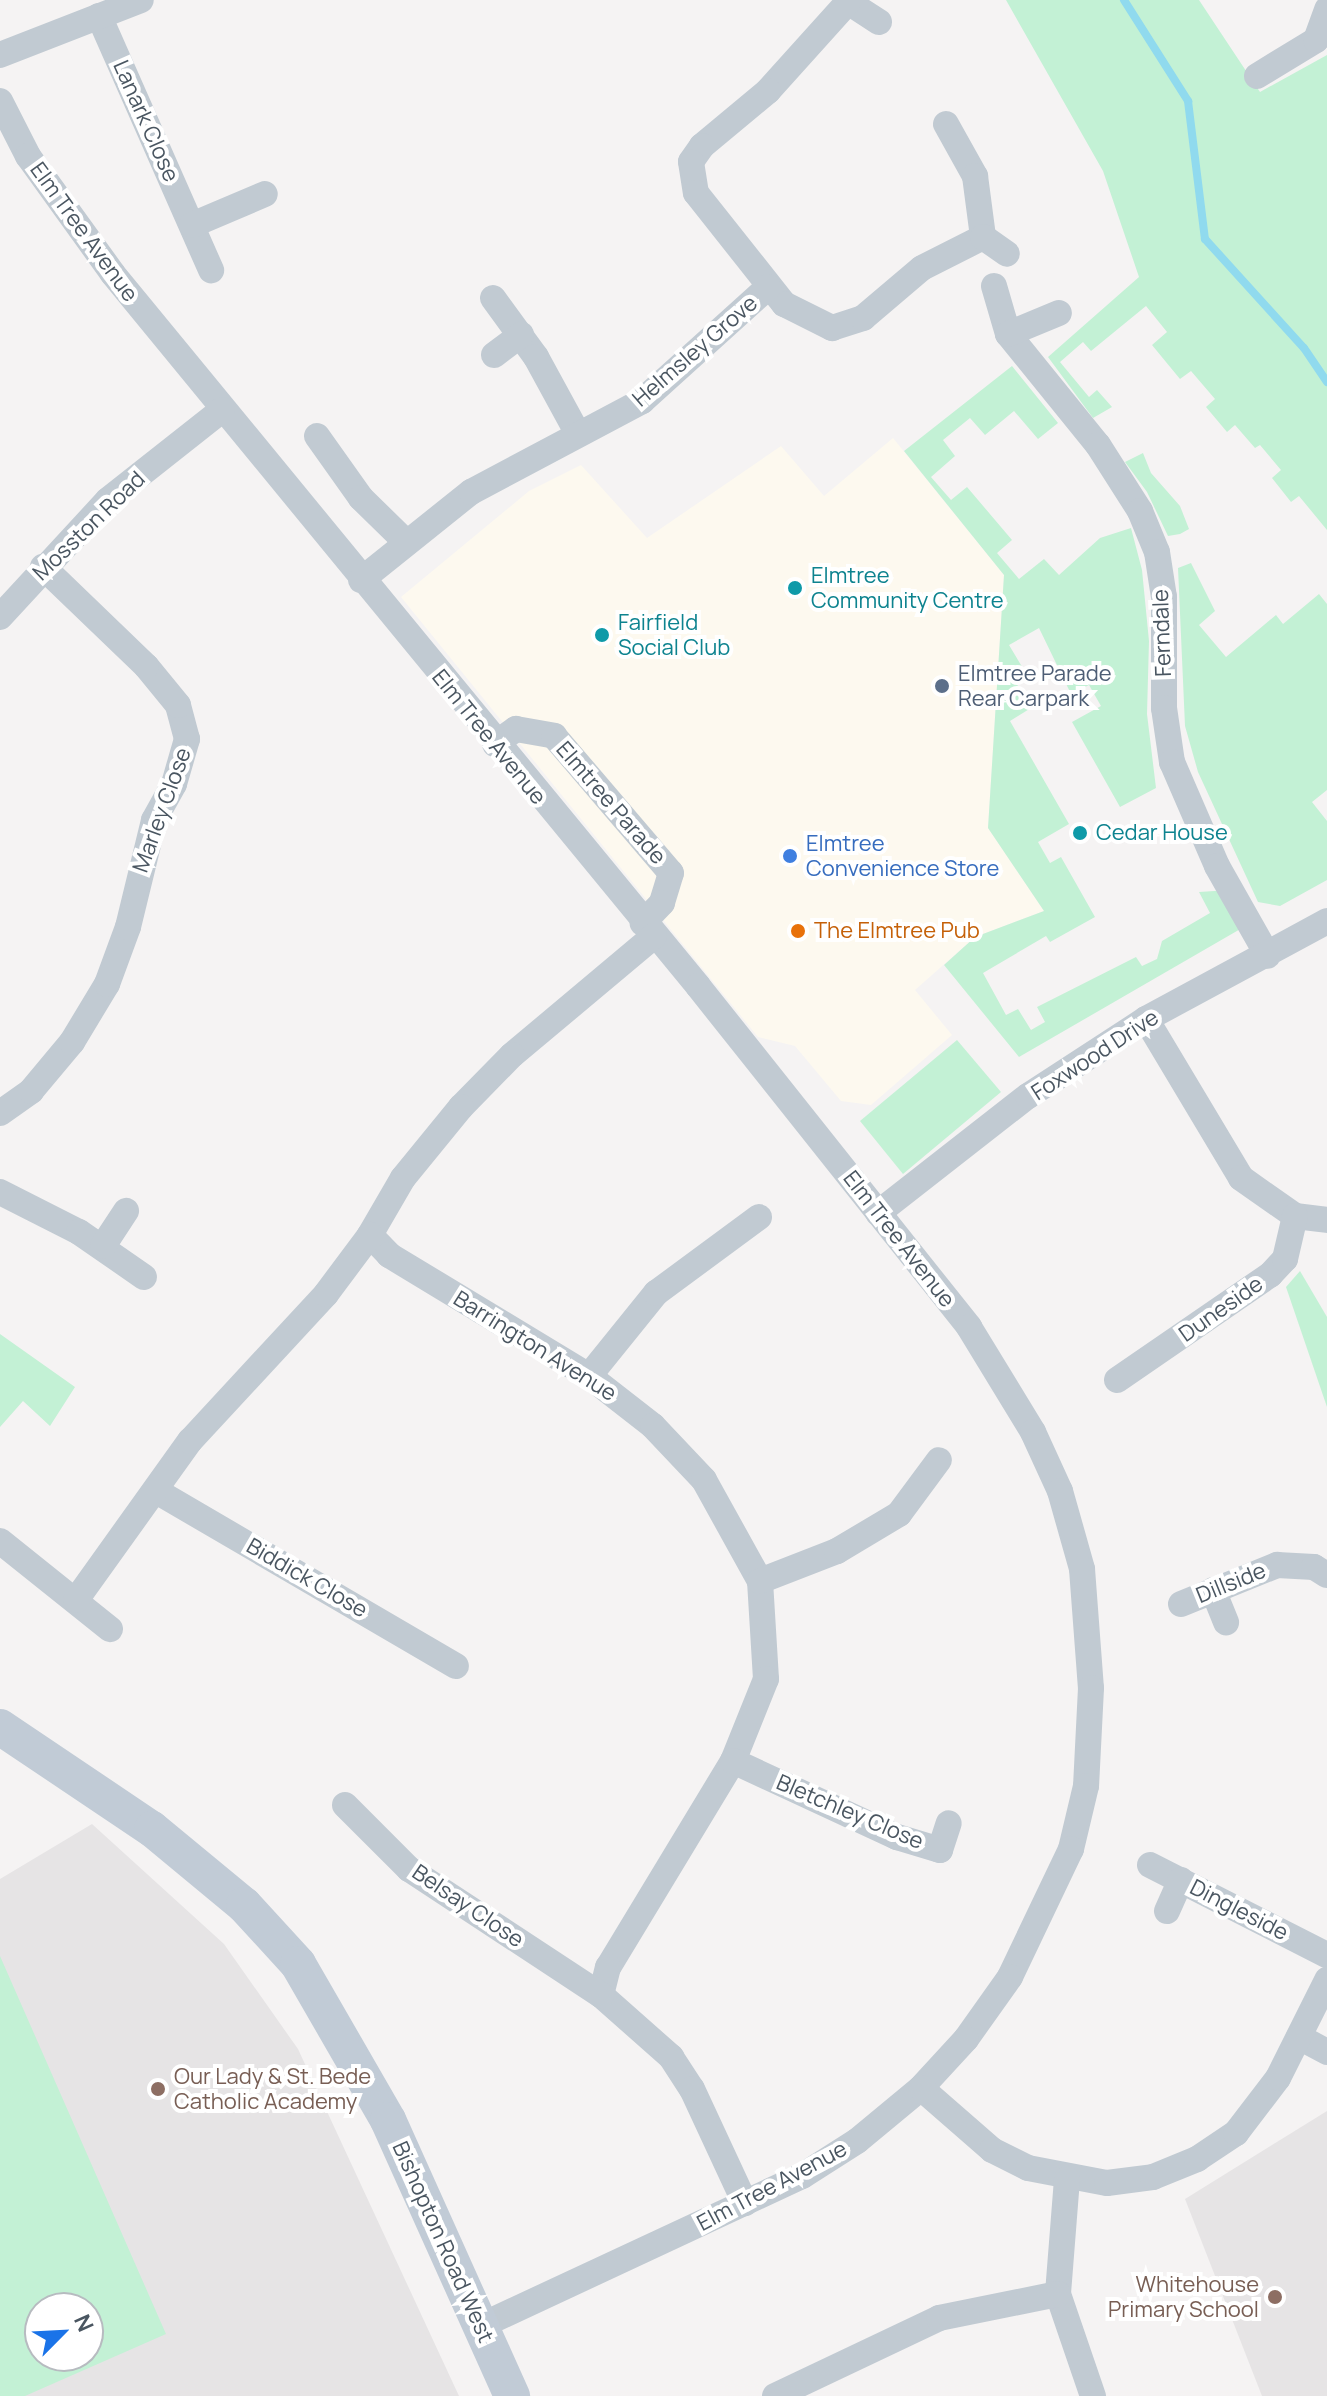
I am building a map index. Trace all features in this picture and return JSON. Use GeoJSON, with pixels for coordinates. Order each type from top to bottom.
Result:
{"type":"FeatureCollection","features":[{"type":"Feature","properties":{"kind":"street"},"geometry":{"type":"LineString","coordinates":[[0,55],[141,0]]}},
{"type":"Feature","properties":{"kind":"street"},"geometry":{"type":"LineString","coordinates":[[879,22],[848,1],[768,91],[702,146],[691,162],[696,193],[784,304],[832,328],[863,318],[922,268],[983,237]]}},
{"type":"Feature","properties":{"kind":"street"},"geometry":{"type":"LineString","coordinates":[[1257,76],[1316,40],[1327,9]]}},
{"type":"Feature","properties":{"kind":"street","name":"Lanark Close"},"geometry":{"type":"LineString","coordinates":[[99,16],[211,270]]}},
{"type":"Feature","properties":{"kind":"street","name":"Elm Tree Avenue"},"geometry":{"type":"LineString","coordinates":[[0,101],[28,156],[222,410],[969,1327],[1033,1432],[1064,1504],[1083,1573],[1090,1635],[1086,1786],[1071,1849],[1010,1977],[966,2039],[921,2088],[857,2141],[745,2203],[480,2326]]}},
{"type":"Feature","properties":{"kind":"street"},"geometry":{"type":"LineString","coordinates":[[946,124],[975,176],[983,237],[1007,254]]}},
{"type":"Feature","properties":{"kind":"street"},"geometry":{"type":"LineString","coordinates":[[192,225],[265,194]]}},
{"type":"Feature","properties":{"kind":"street","name":"Ferndale"},"geometry":{"type":"LineString","coordinates":[[994,286],[1008,334],[1098,445],[1140,511],[1157,552],[1164,597],[1164,708],[1172,762],[1217,866],[1268,956]]}},
{"type":"Feature","properties":{"kind":"street","name":"Helmsley Grove"},"geometry":{"type":"LineString","coordinates":[[361,580],[471,492],[642,401],[768,287]]}},
{"type":"Feature","properties":{"kind":"street"},"geometry":{"type":"LineString","coordinates":[[493,298],[521,335],[578,434]]}},
{"type":"Feature","properties":{"kind":"street"},"geometry":{"type":"LineString","coordinates":[[1008,334],[1059,313]]}},
{"type":"Feature","properties":{"kind":"street"},"geometry":{"type":"LineString","coordinates":[[494,355],[521,335]]}},
{"type":"Feature","properties":{"kind":"street","name":"Mosston Road"},"geometry":{"type":"LineString","coordinates":[[0,617],[108,500],[222,410]]}},
{"type":"Feature","properties":{"kind":"street"},"geometry":{"type":"LineString","coordinates":[[317,436],[361,498],[407,543]]}},
{"type":"Feature","properties":{"kind":"street","name":"Marley Close"},"geometry":{"type":"LineString","coordinates":[[0,1113],[31,1091],[72,1042],[107,984],[128,927],[154,820],[174,784],[187,739],[178,705],[146,666],[43,567]]}},
{"type":"Feature","properties":{"kind":"street","name":"Elmtree Parade"},"geometry":{"type":"LineString","coordinates":[[495,744],[516,729],[554,736],[671,873],[662,903],[648,930]]}},
{"type":"Feature","properties":{"kind":"street","name":"Foxwood Drive"},"geometry":{"type":"LineString","coordinates":[[878,1213],[1028,1096],[1146,1019],[1268,956],[1327,921]]}},
{"type":"Feature","properties":{"kind":"street"},"geometry":{"type":"LineString","coordinates":[[76,1600],[158,1492],[190,1441],[326,1294],[370,1235],[403,1178],[461,1107],[512,1055],[648,930]]}},
{"type":"Feature","properties":{"kind":"street"},"geometry":{"type":"LineString","coordinates":[[1146,1019],[1241,1178],[1295,1216],[1327,1220]]}},
{"type":"Feature","properties":{"kind":"street"},"geometry":{"type":"LineString","coordinates":[[0,1192],[103,1246],[144,1277]]}},
{"type":"Feature","properties":{"kind":"street"},"geometry":{"type":"LineString","coordinates":[[103,1246],[126,1211]]}},
{"type":"Feature","properties":{"kind":"street","name":"Duneside"},"geometry":{"type":"LineString","coordinates":[[1117,1380],[1270,1275],[1285,1259],[1295,1216]]}},
{"type":"Feature","properties":{"kind":"street"},"geometry":{"type":"LineString","coordinates":[[589,1376],[656,1293],[759,1217]]}},
{"type":"Feature","properties":{"kind":"street","name":"Barrington Avenue"},"geometry":{"type":"LineString","coordinates":[[370,1235],[389,1255],[589,1376],[653,1426],[704,1480],[760,1581],[766,1679],[733,1761],[608,1967],[601,1995]]}},
{"type":"Feature","properties":{"kind":"street"},"geometry":{"type":"LineString","coordinates":[[760,1581],[837,1551],[899,1514],[939,1460]]}},
{"type":"Feature","properties":{"kind":"street","name":"Biddick Close"},"geometry":{"type":"LineString","coordinates":[[158,1492],[456,1666]]}},
{"type":"Feature","properties":{"kind":"street"},"geometry":{"type":"LineString","coordinates":[[0,1541],[110,1629]]}},
{"type":"Feature","properties":{"kind":"street","name":"Dillside"},"geometry":{"type":"LineString","coordinates":[[1181,1604],[1277,1565],[1314,1567],[1327,1575]]}},
{"type":"Feature","properties":{"kind":"street"},"geometry":{"type":"LineString","coordinates":[[1213,1590],[1226,1622]]}},
{"type":"Feature","properties":{"kind":"street","name":"Bishopton Road West"},"geometry":{"type":"LineString","coordinates":[[0,1727],[152,1829],[244,1905],[298,1964],[388,2120],[512,2396]]}},
{"type":"Feature","properties":{"kind":"street","name":"Bletchley Close"},"geometry":{"type":"LineString","coordinates":[[733,1761],[897,1837],[940,1850],[949,1823]]}},
{"type":"Feature","properties":{"kind":"street","name":"Belsay Close"},"geometry":{"type":"LineString","coordinates":[[345,1805],[409,1869],[601,1995]]}},
{"type":"Feature","properties":{"kind":"street","name":"Dingleside"},"geometry":{"type":"LineString","coordinates":[[1150,1865],[1327,1955]]}},
{"type":"Feature","properties":{"kind":"street"},"geometry":{"type":"LineString","coordinates":[[1167,1911],[1181,1880]]}},
{"type":"Feature","properties":{"kind":"street"},"geometry":{"type":"LineString","coordinates":[[921,2088],[992,2150],[1067,2179],[1107,2183],[1153,2177],[1197,2159],[1236,2133],[1262,2102],[1327,1980]]}},
{"type":"Feature","properties":{"kind":"street"},"geometry":{"type":"LineString","coordinates":[[601,1995],[677,2066],[745,2203]]}},
{"type":"Feature","properties":{"kind":"street"},"geometry":{"type":"LineString","coordinates":[[1299,2037],[1327,2052]]}},
{"type":"Feature","properties":{"kind":"street"},"geometry":{"type":"LineString","coordinates":[[1067,2179],[1058,2294],[1093,2396]]}},
{"type":"Feature","properties":{"kind":"street"},"geometry":{"type":"LineString","coordinates":[[775,2396],[939,2318],[1058,2294]]}},
{"type":"Feature","properties":{"kind":"shaded area"},"geometry":{"type":"Polygon","coordinates":[[[893,438],[1004,575],[988,828],[1044,911],[975,937],[915,990],[952,1035],[871,1105],[841,1101],[795,1046],[758,1037],[401,597],[529,491],[581,465],[647,538],[781,446],[824,496],[893,438]]]}},
{"type":"Feature","properties":{"kind":"shaded area","name":"Our Lady & St. Bede Catholic Academy"},"geometry":{"type":"Polygon","coordinates":[[[92,1824],[224,1944],[298,2049],[459,2396],[0,2396],[0,1879],[92,1824]]]}},
{"type":"Feature","properties":{"kind":"shaded area","name":"Whitehouse Primary School"},"geometry":{"type":"Polygon","coordinates":[[[1327,2111],[1327,2396],[1262,2396],[1185,2199],[1327,2111]]]}},
{"type":"Feature","properties":{"kind":"green space"},"geometry":{"type":"Polygon","coordinates":[[[1006,0],[1199,0],[1260,92],[1327,55],[1327,530],[1299,496],[1291,502],[1272,478],[1281,470],[1260,445],[1255,448],[1235,425],[1227,432],[1206,407],[1215,399],[1191,371],[1180,379],[1152,345],[1167,332],[1146,306],[1091,351],[1083,342],[1060,362],[1089,397],[1097,390],[1112,407],[1093,418],[1048,357],[1139,277],[1103,171],[1006,0]]]}},
{"type":"Feature","properties":{"kind":"green space"},"geometry":{"type":"Polygon","coordinates":[[[1012,366],[1058,423],[1038,439],[1014,411],[985,435],[970,418],[943,440],[955,456],[931,477],[951,500],[967,487],[1012,540],[997,553],[1019,579],[1044,559],[1059,575],[1100,538],[1131,528],[1142,570],[1149,641],[1147,714],[1156,788],[1120,807],[1072,722],[1101,706],[1089,685],[1071,694],[1039,628],[1009,645],[1024,670],[1012,676],[1031,708],[1010,721],[1069,824],[1038,842],[1050,863],[1061,857],[1095,917],[1050,942],[1046,936],[983,973],[1006,1015],[1018,1009],[1031,1030],[1045,1022],[1037,1007],[1136,957],[1142,966],[1157,959],[1162,941],[1210,913],[1199,892],[1230,890],[1249,924],[1019,1057],[944,965],[975,937],[1044,911],[988,828],[1004,575],[904,451],[1012,366]]]}},
{"type":"Feature","properties":{"kind":"green space"},"geometry":{"type":"Polygon","coordinates":[[[1143,453],[1151,473],[1180,506],[1189,529],[1180,534],[1168,536],[1147,492],[1125,462],[1143,453]]]}},
{"type":"Feature","properties":{"kind":"green space"},"geometry":{"type":"Polygon","coordinates":[[[1191,563],[1215,611],[1199,625],[1226,657],[1276,615],[1283,624],[1319,594],[1327,604],[1327,790],[1312,802],[1327,821],[1327,880],[1280,906],[1258,902],[1198,772],[1185,726],[1178,568],[1191,563]]]}},
{"type":"Feature","properties":{"kind":"green space"},"geometry":{"type":"Polygon","coordinates":[[[957,1040],[1001,1092],[903,1174],[860,1121],[957,1040]]]}},
{"type":"Feature","properties":{"kind":"green space"},"geometry":{"type":"Polygon","coordinates":[[[1300,1271],[1327,1317],[1327,1407],[1286,1287],[1300,1271]]]}},
{"type":"Feature","properties":{"kind":"green space"},"geometry":{"type":"Polygon","coordinates":[[[0,1334],[75,1387],[50,1426],[23,1401],[0,1427],[0,1334]]]}},
{"type":"Feature","properties":{"kind":"green space"},"geometry":{"type":"Polygon","coordinates":[[[0,1956],[166,2334],[104,2361],[104,2292],[24,2292],[24,2372],[80,2372],[25,2396],[0,2396],[0,1956]]]}},
{"type":"Feature","properties":{"kind":"waterway"},"geometry":{"type":"LineString","coordinates":[[1124,0],[1188,101],[1205,239],[1304,348],[1327,382]]}},
{"type":"Feature","properties":{"kind":"place","name":"Elmtree Community Centre"},"geometry":{"type":"Point","coordinates":[795,588]}},
{"type":"Feature","properties":{"kind":"place","name":"Fairfield Social Club"},"geometry":{"type":"Point","coordinates":[602,635]}},
{"type":"Feature","properties":{"kind":"place","name":"Elmtree Parade Rear Carpark"},"geometry":{"type":"Point","coordinates":[942,686]}},
{"type":"Feature","properties":{"kind":"place","name":"Cedar House"},"geometry":{"type":"Point","coordinates":[1080,833]}},
{"type":"Feature","properties":{"kind":"place","name":"Elmtree Convenience Store"},"geometry":{"type":"Point","coordinates":[790,856]}},
{"type":"Feature","properties":{"kind":"place","name":"The Elmtree Pub"},"geometry":{"type":"Point","coordinates":[798,931]}},
{"type":"Feature","properties":{"kind":"place","name":"Our Lady & St. Bede Catholic Academy"},"geometry":{"type":"Point","coordinates":[158,2089]}},
{"type":"Feature","properties":{"kind":"place","name":"Whitehouse Primary School"},"geometry":{"type":"Point","coordinates":[1275,2297]}}]}
